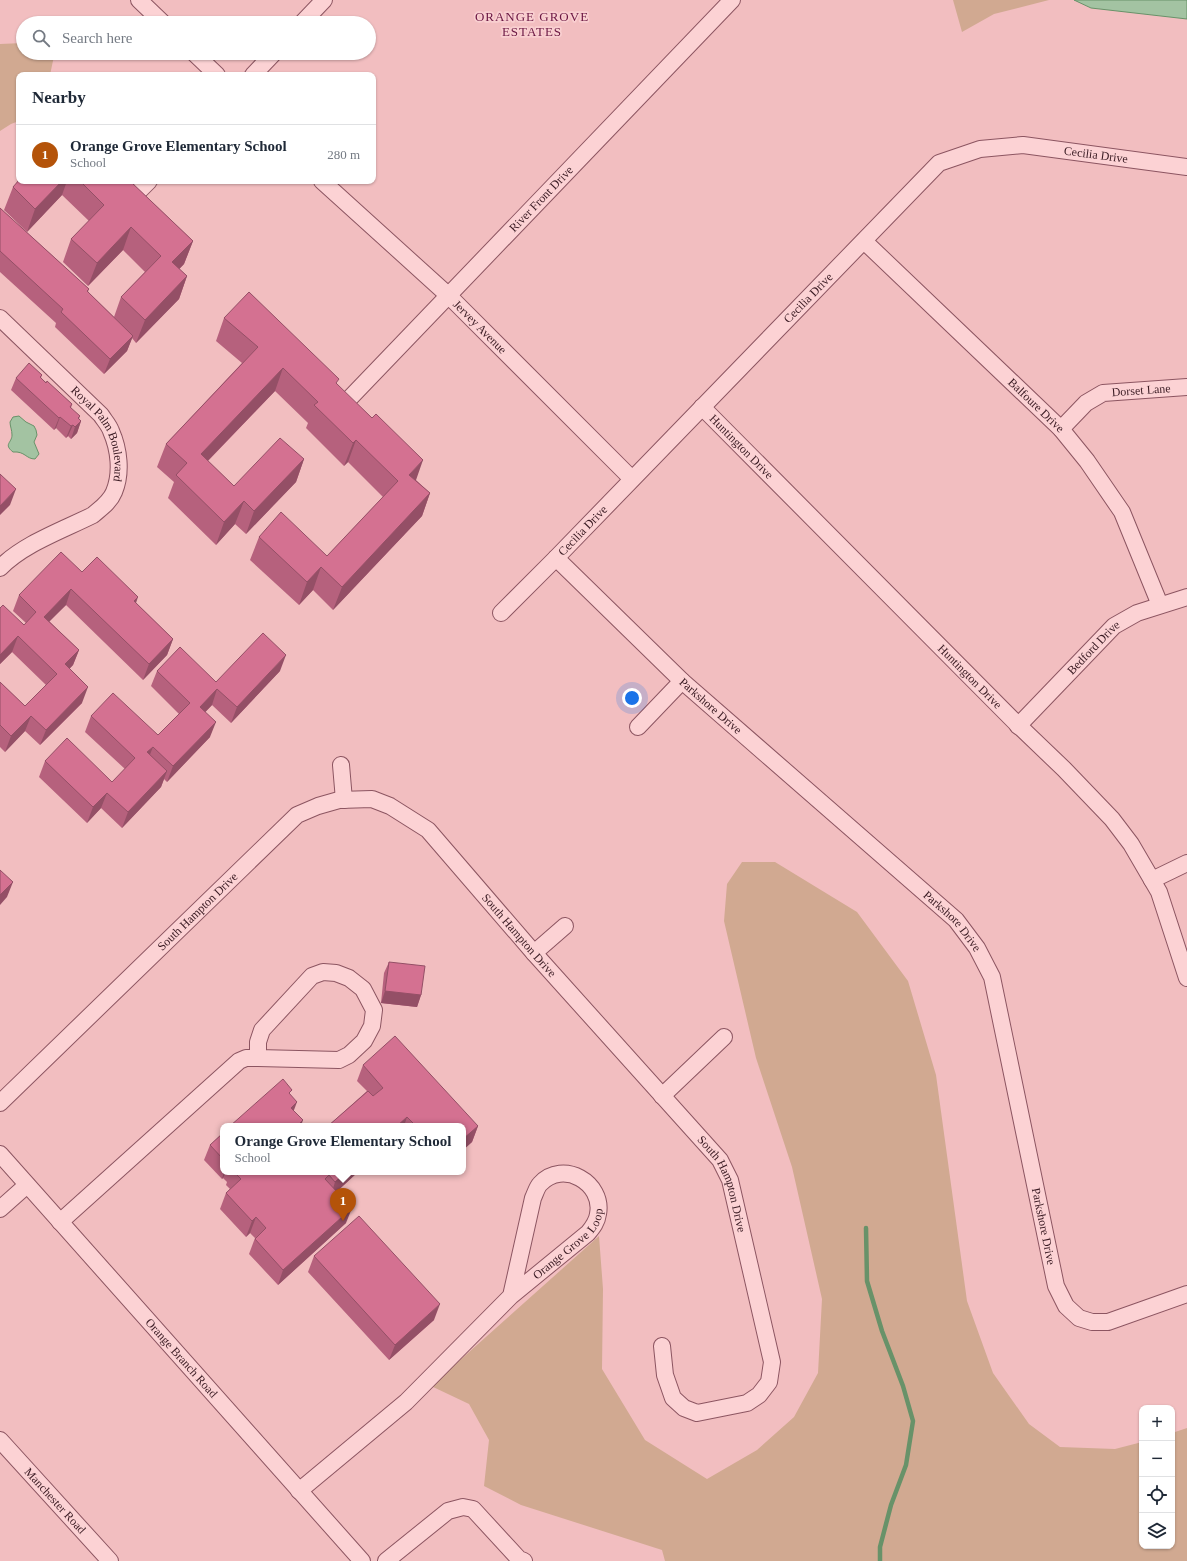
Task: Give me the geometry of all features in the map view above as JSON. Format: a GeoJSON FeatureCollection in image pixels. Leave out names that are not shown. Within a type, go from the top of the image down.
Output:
{"type":"FeatureCollection","features":[{"type":"Feature","properties":{"kind":"street"},"geometry":{"type":"LineString","coordinates":[[140,0],[156,16]]}},
{"type":"Feature","properties":{"kind":"street"},"geometry":{"type":"LineString","coordinates":[[309,16],[324,0]]}},
{"type":"Feature","properties":{"kind":"street","name":"River Front Drive"},"geometry":{"type":"LineString","coordinates":[[350,398],[732,0]]}},
{"type":"Feature","properties":{"kind":"street"},"geometry":{"type":"LineString","coordinates":[[201,60],[214,72]]}},
{"type":"Feature","properties":{"kind":"street"},"geometry":{"type":"LineString","coordinates":[[255,72],[267,60]]}},
{"type":"Feature","properties":{"kind":"street","name":"Cecilia Drive"},"geometry":{"type":"LineString","coordinates":[[501,613],[939,163],[980,149],[1023,145],[1187,167]]}},
{"type":"Feature","properties":{"kind":"street","name":"Jervey Avenue"},"geometry":{"type":"LineString","coordinates":[[325,184],[449,296],[632,479]]}},
{"type":"Feature","properties":{"kind":"street","name":"Balfoure Drive"},"geometry":{"type":"LineString","coordinates":[[864,241],[1061,429],[1088,461],[1122,512],[1160,605]]}},
{"type":"Feature","properties":{"kind":"street","name":"Royal Palm Boulevard"},"geometry":{"type":"LineString","coordinates":[[0,318],[101,415],[111,430],[118,450],[118,471],[114,492],[105,505],[93,515],[29,547],[7,560],[0,568]]}},
{"type":"Feature","properties":{"kind":"street","name":"Dorset Lane"},"geometry":{"type":"LineString","coordinates":[[1061,429],[1086,403],[1103,393],[1187,387]]}},
{"type":"Feature","properties":{"kind":"street","name":"Huntington Drive"},"geometry":{"type":"LineString","coordinates":[[702,407],[1018,726],[1064,769],[1112,819],[1131,844],[1159,892],[1187,978]]}},
{"type":"Feature","properties":{"kind":"street","name":"Parkshore Drive"},"geometry":{"type":"LineString","coordinates":[[556,558],[682,681],[956,920],[977,948],[992,977],[1056,1286],[1066,1306],[1080,1318],[1092,1322],[1108,1322],[1187,1294]]}},
{"type":"Feature","properties":{"kind":"street","name":"Bedford Drive"},"geometry":{"type":"LineString","coordinates":[[1018,726],[1114,626],[1137,613],[1187,597]]}},
{"type":"Feature","properties":{"kind":"street"},"geometry":{"type":"LineString","coordinates":[[638,727],[682,681]]}},
{"type":"Feature","properties":{"kind":"street"},"geometry":{"type":"LineString","coordinates":[[341,765],[344,800]]}},
{"type":"Feature","properties":{"kind":"street","name":"South Hampton Drive"},"geometry":{"type":"LineString","coordinates":[[0,1103],[297,815],[318,806],[344,800],[372,799],[390,806],[428,830],[534,953],[720,1160],[730,1180],[772,1362],[769,1382],[759,1395],[747,1403],[697,1413],[684,1408],[673,1398],[665,1375],[662,1346]]}},
{"type":"Feature","properties":{"kind":"street"},"geometry":{"type":"LineString","coordinates":[[1152,880],[1187,863]]}},
{"type":"Feature","properties":{"kind":"street"},"geometry":{"type":"LineString","coordinates":[[534,953],[565,926]]}},
{"type":"Feature","properties":{"kind":"street"},"geometry":{"type":"LineString","coordinates":[[60,1222],[239,1062],[246,1058],[339,1060],[349,1055],[364,1041],[372,1026],[374,1010],[363,989],[348,978],[336,972],[323,972],[312,976],[262,1030],[258,1042],[258,1058]]}},
{"type":"Feature","properties":{"kind":"street"},"geometry":{"type":"LineString","coordinates":[[662,1096],[724,1037]]}},
{"type":"Feature","properties":{"kind":"street","name":"Orange Branch Road"},"geometry":{"type":"LineString","coordinates":[[0,1154],[362,1561]]}},
{"type":"Feature","properties":{"kind":"street","name":"Orange Grove Loop"},"geometry":{"type":"LineString","coordinates":[[299,1491],[406,1402],[511,1296],[588,1233],[596,1222],[598,1201],[593,1190],[583,1179],[574,1174],[562,1173],[551,1176],[540,1184],[533,1198],[511,1296]]}},
{"type":"Feature","properties":{"kind":"street"},"geometry":{"type":"LineString","coordinates":[[0,1209],[27,1185]]}},
{"type":"Feature","properties":{"kind":"street","name":"Manchester Road"},"geometry":{"type":"LineString","coordinates":[[0,1440],[110,1561]]}},
{"type":"Feature","properties":{"kind":"street"},"geometry":{"type":"LineString","coordinates":[[386,1561],[448,1511],[463,1507],[473,1509],[518,1559],[524,1561]]}},
{"type":"Feature","properties":{"kind":"shaded area"},"geometry":{"type":"Polygon","coordinates":[[[953,0],[1049,0],[994,14],[962,32],[953,0]]]}},
{"type":"Feature","properties":{"kind":"shaded area"},"geometry":{"type":"Polygon","coordinates":[[[1074,0],[1187,0],[1187,19],[1091,8],[1074,0]]]}},
{"type":"Feature","properties":{"kind":"shaded area"},"geometry":{"type":"Polygon","coordinates":[[[16,43],[16,60],[53,60],[51,72],[16,72],[16,122],[0,131],[0,44],[16,43]]]}},
{"type":"Feature","properties":{"kind":"shaded area"},"geometry":{"type":"Polygon","coordinates":[[[19,416],[34,426],[36,430],[37,435],[34,442],[39,454],[35,459],[29,458],[17,452],[13,452],[8,445],[12,438],[10,422],[13,417],[19,416]]]}},
{"type":"Feature","properties":{"kind":"shaded area"},"geometry":{"type":"Polygon","coordinates":[[[742,862],[775,862],[857,912],[908,981],[936,1075],[967,1301],[993,1373],[1029,1424],[1060,1447],[1115,1449],[1139,1443],[1139,1549],[1175,1549],[1175,1432],[1187,1428],[1187,1561],[665,1561],[662,1550],[521,1505],[484,1486],[489,1440],[469,1404],[431,1386],[599,1236],[603,1289],[602,1369],[645,1440],[707,1479],[757,1450],[794,1417],[818,1373],[822,1299],[792,1167],[756,1058],[724,921],[727,884],[742,862]]]}},
{"type":"Feature","properties":{"kind":"building"},"geometry":{"type":"Polygon","coordinates":[[[16,184],[59,184],[35,209],[13,187],[16,184]]]}},
{"type":"Feature","properties":{"kind":"building"},"geometry":{"type":"Polygon","coordinates":[[[83,184],[133,184],[193,241],[172,262],[187,276],[145,320],[121,297],[161,256],[131,227],[97,263],[71,239],[104,205],[83,184]]]}},
{"type":"Feature","properties":{"kind":"building"},"geometry":{"type":"Polygon","coordinates":[[[0,208],[89,289],[87,291],[133,336],[110,359],[61,312],[63,309],[0,251],[0,208]]]}},
{"type":"Feature","properties":{"kind":"building"},"geometry":{"type":"Polygon","coordinates":[[[249,292],[339,379],[336,383],[372,418],[376,414],[423,460],[409,475],[430,493],[342,587],[321,567],[307,582],[259,537],[281,512],[327,556],[398,481],[356,440],[353,443],[314,405],[318,402],[283,368],[201,454],[234,486],[280,438],[304,459],[254,511],[244,501],[224,522],[176,475],[187,463],[166,444],[258,347],[224,318],[249,292]]]}},
{"type":"Feature","properties":{"kind":"building"},"geometry":{"type":"Polygon","coordinates":[[[29,363],[42,375],[40,377],[46,383],[47,381],[72,404],[70,407],[80,416],[78,418],[81,421],[75,427],[73,425],[71,426],[60,417],[59,418],[16,378],[29,363]]]}},
{"type":"Feature","properties":{"kind":"building"},"geometry":{"type":"Polygon","coordinates":[[[0,474],[16,489],[0,506],[0,474]]]}},
{"type":"Feature","properties":{"kind":"building"},"geometry":{"type":"Polygon","coordinates":[[[61,552],[82,572],[97,557],[138,597],[134,601],[173,639],[149,664],[71,589],[44,617],[79,650],[65,664],[88,687],[46,730],[31,716],[11,736],[0,725],[0,682],[25,706],[57,674],[18,636],[0,655],[0,608],[3,605],[24,625],[36,612],[19,595],[61,552]]]}},
{"type":"Feature","properties":{"kind":"building"},"geometry":{"type":"Polygon","coordinates":[[[263,633],[286,655],[237,707],[217,689],[200,707],[216,722],[173,766],[153,747],[147,752],[167,771],[128,812],[107,793],[93,807],[45,761],[67,738],[112,782],[135,758],[91,716],[113,693],[158,735],[190,703],[157,671],[180,647],[216,682],[263,633]]]}},
{"type":"Feature","properties":{"kind":"building"},"geometry":{"type":"Polygon","coordinates":[[[0,870],[13,882],[0,895],[0,870]]]}},
{"type":"Feature","properties":{"kind":"building"},"geometry":{"type":"Polygon","coordinates":[[[389,962],[425,966],[421,995],[385,991],[389,962]]]}},
{"type":"Feature","properties":{"kind":"building"},"geometry":{"type":"Polygon","coordinates":[[[395,1036],[478,1126],[466,1136],[466,1123],[413,1123],[407,1117],[400,1123],[331,1123],[368,1091],[373,1096],[383,1088],[363,1065],[395,1036]]]}},
{"type":"Feature","properties":{"kind":"building"},"geometry":{"type":"Polygon","coordinates":[[[283,1079],[292,1090],[289,1093],[297,1102],[291,1108],[303,1120],[300,1123],[233,1123],[283,1079]]]}},
{"type":"Feature","properties":{"kind":"building"},"geometry":{"type":"Polygon","coordinates":[[[220,1136],[220,1156],[210,1145],[220,1136]]]}},
{"type":"Feature","properties":{"kind":"building"},"geometry":{"type":"Polygon","coordinates":[[[237,1175],[329,1175],[325,1179],[352,1208],[283,1270],[255,1239],[266,1228],[256,1217],[252,1221],[226,1193],[241,1179],[237,1175]]]}},
{"type":"Feature","properties":{"kind":"building"},"geometry":{"type":"Polygon","coordinates":[[[329,1175],[343,1175],[335,1182],[329,1175]]]}},
{"type":"Feature","properties":{"kind":"building"},"geometry":{"type":"Polygon","coordinates":[[[359,1216],[440,1304],[395,1345],[314,1256],[359,1216]]]}},
{"type":"Feature","properties":{"kind":"waterway"},"geometry":{"type":"LineString","coordinates":[[866,1228],[867,1281],[882,1331],[903,1386],[913,1421],[906,1465],[891,1505],[880,1547],[880,1561]]}},
{"type":"Feature","properties":{"kind":"place","name":"Orange Grove Elementary School"},"geometry":{"type":"Point","coordinates":[343,1221]}},
{"type":"Feature","properties":{"kind":"district","name":"ORANGE GROVE ESTATES"},"geometry":{"type":"Point","coordinates":[532,24]}}]}
